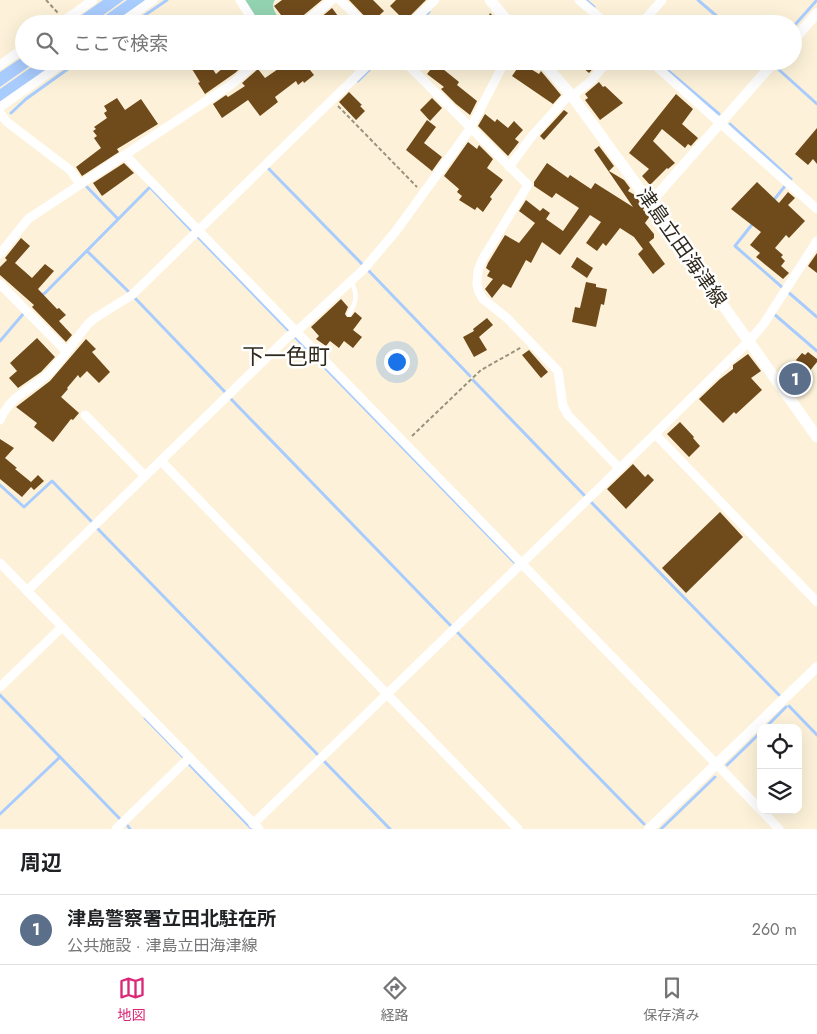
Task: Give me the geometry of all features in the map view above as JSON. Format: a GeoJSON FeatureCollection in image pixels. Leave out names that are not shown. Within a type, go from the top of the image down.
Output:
{"type":"FeatureCollection","features":[{"type":"Feature","properties":{"kind":"main road"},"geometry":{"type":"LineString","coordinates":[[490,0],[502,15]]}},
{"type":"Feature","properties":{"kind":"main road","name":"津島立田海津線"},"geometry":{"type":"LineString","coordinates":[[550,70],[571,95],[650,203],[817,437]]}},
{"type":"Feature","properties":{"kind":"street"},"geometry":{"type":"LineString","coordinates":[[72,15],[93,0]]}},
{"type":"Feature","properties":{"kind":"street"},"geometry":{"type":"LineString","coordinates":[[132,15],[153,0]]}},
{"type":"Feature","properties":{"kind":"street"},"geometry":{"type":"LineString","coordinates":[[240,0],[249,15]]}},
{"type":"Feature","properties":{"kind":"street"},"geometry":{"type":"LineString","coordinates":[[314,15],[332,0]]}},
{"type":"Feature","properties":{"kind":"street"},"geometry":{"type":"LineString","coordinates":[[340,0],[356,15]]}},
{"type":"Feature","properties":{"kind":"street"},"geometry":{"type":"LineString","coordinates":[[419,15],[435,0]]}},
{"type":"Feature","properties":{"kind":"street"},"geometry":{"type":"LineString","coordinates":[[580,0],[597,15]]}},
{"type":"Feature","properties":{"kind":"street"},"geometry":{"type":"LineString","coordinates":[[649,15],[662,0]]}},
{"type":"Feature","properties":{"kind":"street"},"geometry":{"type":"LineString","coordinates":[[802,30],[817,13]]}},
{"type":"Feature","properties":{"kind":"street"},"geometry":{"type":"LineString","coordinates":[[0,65],[15,54]]}},
{"type":"Feature","properties":{"kind":"street"},"geometry":{"type":"LineString","coordinates":[[53,70],[0,107],[7,122],[70,170],[80,184]]}},
{"type":"Feature","properties":{"kind":"street"},"geometry":{"type":"LineString","coordinates":[[0,254],[28,219],[232,84],[248,70]]}},
{"type":"Feature","properties":{"kind":"street"},"geometry":{"type":"LineString","coordinates":[[0,420],[6,409],[18,395],[52,370],[95,318],[132,295],[363,70]]}},
{"type":"Feature","properties":{"kind":"street"},"geometry":{"type":"LineString","coordinates":[[413,70],[528,185],[482,260],[478,271],[477,284],[479,292],[483,299],[507,318],[558,371],[563,406],[568,415],[619,468]]}},
{"type":"Feature","properties":{"kind":"street"},"geometry":{"type":"LineString","coordinates":[[27,591],[290,335],[296,332],[364,269],[391,237],[470,129],[500,70]]}},
{"type":"Feature","properties":{"kind":"street"},"geometry":{"type":"LineString","coordinates":[[509,167],[532,136],[571,95],[591,81],[600,70]]}},
{"type":"Feature","properties":{"kind":"street"},"geometry":{"type":"LineString","coordinates":[[660,70],[817,209]]}},
{"type":"Feature","properties":{"kind":"street"},"geometry":{"type":"LineString","coordinates":[[650,203],[767,70]]}},
{"type":"Feature","properties":{"kind":"street"},"geometry":{"type":"LineString","coordinates":[[125,155],[757,806]]}},
{"type":"Feature","properties":{"kind":"street"},"geometry":{"type":"LineString","coordinates":[[0,563],[256,826],[387,694],[749,341],[763,325],[817,241]]}},
{"type":"Feature","properties":{"kind":"street"},"geometry":{"type":"LineString","coordinates":[[0,284],[66,351]]}},
{"type":"Feature","properties":{"kind":"street"},"geometry":{"type":"LineString","coordinates":[[85,415],[145,476]]}},
{"type":"Feature","properties":{"kind":"street"},"geometry":{"type":"LineString","coordinates":[[655,434],[817,602]]}},
{"type":"Feature","properties":{"kind":"street"},"geometry":{"type":"LineString","coordinates":[[161,461],[518,829]]}},
{"type":"Feature","properties":{"kind":"street"},"geometry":{"type":"LineString","coordinates":[[0,687],[62,627]]}},
{"type":"Feature","properties":{"kind":"street"},"geometry":{"type":"LineString","coordinates":[[649,829],[817,666]]}},
{"type":"Feature","properties":{"kind":"street"},"geometry":{"type":"LineString","coordinates":[[116,829],[189,758]]}},
{"type":"Feature","properties":{"kind":"street"},"geometry":{"type":"LineString","coordinates":[[765,814],[779,829]]}},
{"type":"Feature","properties":{"kind":"lane"},"geometry":{"type":"LineString","coordinates":[[349,314],[357,299],[356,290],[351,281]]}},
{"type":"Feature","properties":{"kind":"path"},"geometry":{"type":"LineString","coordinates":[[46,0],[57,15]]}},
{"type":"Feature","properties":{"kind":"path"},"geometry":{"type":"LineString","coordinates":[[333,101],[423,194]]}},
{"type":"Feature","properties":{"kind":"path"},"geometry":{"type":"LineString","coordinates":[[405,444],[481,370],[531,342]]}},
{"type":"Feature","properties":{"kind":"green space"},"geometry":{"type":"Polygon","coordinates":[[[243,0],[275,0],[273,6],[277,15],[252,15],[243,0]]]}},
{"type":"Feature","properties":{"kind":"water"},"geometry":{"type":"Polygon","coordinates":[[[103,0],[124,0],[103,15],[82,15],[103,0]]]}},
{"type":"Feature","properties":{"kind":"water"},"geometry":{"type":"Polygon","coordinates":[[[127,0],[146,0],[125,15],[106,15],[127,0]]]}},
{"type":"Feature","properties":{"kind":"water"},"geometry":{"type":"Polygon","coordinates":[[[15,62],[15,70],[24,70],[0,87],[0,72],[15,62]]]}},
{"type":"Feature","properties":{"kind":"water"},"geometry":{"type":"Polygon","coordinates":[[[27,70],[46,70],[0,102],[0,89],[27,70]]]}},
{"type":"Feature","properties":{"kind":"building"},"geometry":{"type":"Polygon","coordinates":[[[282,0],[322,0],[304,15],[281,15],[274,6],[282,0]]]}},
{"type":"Feature","properties":{"kind":"building"},"geometry":{"type":"Polygon","coordinates":[[[349,0],[373,0],[384,11],[380,15],[363,15],[349,0]]]}},
{"type":"Feature","properties":{"kind":"building"},"geometry":{"type":"Polygon","coordinates":[[[396,0],[426,0],[411,15],[399,15],[390,6],[396,0]]]}},
{"type":"Feature","properties":{"kind":"building"},"geometry":{"type":"Polygon","coordinates":[[[332,8],[337,15],[324,15],[332,8]]]}},
{"type":"Feature","properties":{"kind":"building"},"geometry":{"type":"Polygon","coordinates":[[[193,70],[213,70],[216,74],[221,70],[238,70],[205,94],[193,70]]]}},
{"type":"Feature","properties":{"kind":"building"},"geometry":{"type":"Polygon","coordinates":[[[257,70],[265,78],[277,70],[310,70],[314,75],[298,85],[296,81],[275,97],[278,102],[260,116],[248,100],[222,118],[213,104],[245,86],[242,83],[257,70]]]}},
{"type":"Feature","properties":{"kind":"building"},"geometry":{"type":"Polygon","coordinates":[[[430,70],[444,70],[459,82],[457,85],[477,101],[470,115],[441,89],[444,87],[427,74],[430,70]]]}},
{"type":"Feature","properties":{"kind":"building"},"geometry":{"type":"Polygon","coordinates":[[[516,70],[532,70],[539,74],[541,71],[561,95],[553,104],[512,76],[516,70]]]}},
{"type":"Feature","properties":{"kind":"building"},"geometry":{"type":"Polygon","coordinates":[[[599,82],[623,103],[600,120],[585,100],[588,98],[585,94],[599,82]]]}},
{"type":"Feature","properties":{"kind":"building"},"geometry":{"type":"Polygon","coordinates":[[[349,92],[362,105],[360,106],[365,111],[356,120],[339,102],[349,92]]]}},
{"type":"Feature","properties":{"kind":"building"},"geometry":{"type":"Polygon","coordinates":[[[676,94],[693,109],[682,124],[698,138],[691,146],[688,144],[685,148],[662,129],[653,141],[675,163],[667,168],[650,185],[642,176],[649,169],[629,153],[676,94]]]}},
{"type":"Feature","properties":{"kind":"building"},"geometry":{"type":"Polygon","coordinates":[[[117,98],[125,110],[141,99],[158,124],[117,149],[119,152],[82,176],[76,167],[101,148],[94,138],[97,136],[93,131],[96,129],[94,127],[107,118],[104,113],[107,111],[104,106],[117,98]]]}},
{"type":"Feature","properties":{"kind":"building"},"geometry":{"type":"Polygon","coordinates":[[[432,98],[442,108],[430,121],[420,110],[432,98]]]}},
{"type":"Feature","properties":{"kind":"building"},"geometry":{"type":"Polygon","coordinates":[[[564,110],[568,113],[544,140],[540,136],[564,110]]]}},
{"type":"Feature","properties":{"kind":"building"},"geometry":{"type":"Polygon","coordinates":[[[485,114],[495,122],[497,119],[508,128],[514,121],[523,130],[515,139],[519,142],[508,156],[478,126],[485,114]]]}},
{"type":"Feature","properties":{"kind":"building"},"geometry":{"type":"Polygon","coordinates":[[[427,120],[436,127],[424,143],[442,157],[432,171],[406,150],[427,120]]]}},
{"type":"Feature","properties":{"kind":"building"},"geometry":{"type":"Polygon","coordinates":[[[817,128],[817,164],[813,159],[808,165],[795,154],[817,128]]]}},
{"type":"Feature","properties":{"kind":"building"},"geometry":{"type":"Polygon","coordinates":[[[468,142],[477,149],[479,145],[493,159],[487,168],[503,180],[490,197],[492,199],[483,212],[477,207],[475,210],[459,200],[462,196],[457,192],[459,189],[444,176],[468,142]]]}},
{"type":"Feature","properties":{"kind":"building"},"geometry":{"type":"Polygon","coordinates":[[[599,146],[614,166],[609,171],[624,180],[630,188],[628,191],[635,195],[644,208],[643,210],[650,216],[645,223],[654,234],[654,238],[649,242],[665,264],[653,274],[638,254],[643,249],[634,237],[620,228],[606,246],[603,243],[597,251],[586,243],[601,222],[590,215],[560,255],[542,242],[531,263],[526,260],[511,288],[503,284],[492,298],[485,289],[493,279],[487,276],[490,271],[486,268],[488,263],[505,235],[519,243],[535,223],[519,211],[526,200],[540,211],[543,208],[550,213],[546,219],[563,231],[579,208],[556,193],[552,198],[534,186],[534,182],[547,163],[568,178],[570,175],[591,189],[595,183],[633,207],[594,150],[599,146]]]}},
{"type":"Feature","properties":{"kind":"building"},"geometry":{"type":"Polygon","coordinates":[[[124,163],[134,173],[102,196],[93,183],[124,163]]]}},
{"type":"Feature","properties":{"kind":"building"},"geometry":{"type":"Polygon","coordinates":[[[757,182],[779,203],[788,192],[795,198],[788,205],[805,221],[789,238],[786,235],[775,248],[783,255],[781,257],[785,261],[781,266],[789,273],[783,279],[756,257],[760,253],[750,245],[761,232],[731,209],[757,182]]]}},
{"type":"Feature","properties":{"kind":"building"},"geometry":{"type":"Polygon","coordinates":[[[21,238],[30,246],[15,263],[32,278],[45,264],[54,271],[38,289],[57,309],[59,308],[66,315],[59,321],[72,335],[66,342],[32,307],[34,305],[0,275],[0,267],[7,260],[5,258],[21,238]]]}},
{"type":"Feature","properties":{"kind":"building"},"geometry":{"type":"Polygon","coordinates":[[[817,253],[817,273],[808,266],[817,253]]]}},
{"type":"Feature","properties":{"kind":"building"},"geometry":{"type":"Polygon","coordinates":[[[577,257],[593,268],[587,278],[571,267],[577,257]]]}},
{"type":"Feature","properties":{"kind":"building"},"geometry":{"type":"Polygon","coordinates":[[[586,282],[596,284],[596,287],[607,289],[604,305],[601,304],[596,327],[572,322],[575,307],[580,308],[586,282]]]}},
{"type":"Feature","properties":{"kind":"building"},"geometry":{"type":"Polygon","coordinates":[[[341,299],[348,307],[345,314],[347,317],[351,317],[355,312],[362,318],[353,330],[362,337],[353,348],[344,341],[339,348],[330,341],[326,346],[316,339],[319,336],[311,327],[341,299]]]}},
{"type":"Feature","properties":{"kind":"building"},"geometry":{"type":"Polygon","coordinates":[[[487,318],[493,325],[479,337],[487,350],[474,357],[463,337],[474,331],[473,329],[487,318]]]}},
{"type":"Feature","properties":{"kind":"building"},"geometry":{"type":"Polygon","coordinates":[[[37,338],[55,357],[41,372],[18,388],[9,378],[17,371],[10,363],[37,338]]]}},
{"type":"Feature","properties":{"kind":"building"},"geometry":{"type":"Polygon","coordinates":[[[86,339],[96,349],[92,352],[110,372],[99,383],[87,371],[80,378],[78,375],[67,388],[61,397],[79,413],[73,420],[71,419],[53,442],[34,427],[37,423],[16,407],[50,381],[86,339]]]}},
{"type":"Feature","properties":{"kind":"building"},"geometry":{"type":"Polygon","coordinates":[[[529,350],[548,372],[541,378],[522,355],[529,350]]]}},
{"type":"Feature","properties":{"kind":"building"},"geometry":{"type":"Polygon","coordinates":[[[808,352],[817,359],[817,362],[798,389],[786,379],[799,363],[796,360],[802,353],[805,355],[808,352]]]}},
{"type":"Feature","properties":{"kind":"building"},"geometry":{"type":"Polygon","coordinates":[[[748,354],[761,371],[751,378],[762,390],[736,414],[734,412],[723,423],[699,399],[733,369],[733,365],[748,354]]]}},
{"type":"Feature","properties":{"kind":"building"},"geometry":{"type":"Polygon","coordinates":[[[680,422],[700,446],[689,457],[667,434],[680,422]]]}},
{"type":"Feature","properties":{"kind":"building"},"geometry":{"type":"Polygon","coordinates":[[[0,439],[14,448],[5,458],[17,468],[15,469],[31,482],[38,475],[44,481],[34,490],[31,487],[22,497],[0,479],[0,439]]]}},
{"type":"Feature","properties":{"kind":"building"},"geometry":{"type":"Polygon","coordinates":[[[633,464],[645,477],[648,474],[654,480],[626,509],[607,489],[633,464]]]}},
{"type":"Feature","properties":{"kind":"building"},"geometry":{"type":"Polygon","coordinates":[[[720,512],[743,537],[686,593],[662,568],[720,512]]]}},
{"type":"Feature","properties":{"kind":"waterway"},"geometry":{"type":"LineString","coordinates":[[145,15],[167,0]]}},
{"type":"Feature","properties":{"kind":"waterway"},"geometry":{"type":"LineString","coordinates":[[586,0],[594,7]]}},
{"type":"Feature","properties":{"kind":"waterway"},"geometry":{"type":"LineString","coordinates":[[698,0],[716,15]]}},
{"type":"Feature","properties":{"kind":"waterway"},"geometry":{"type":"LineString","coordinates":[[802,17],[817,0]]}},
{"type":"Feature","properties":{"kind":"waterway"},"geometry":{"type":"LineString","coordinates":[[426,15],[429,12]]}},
{"type":"Feature","properties":{"kind":"waterway"},"geometry":{"type":"LineString","coordinates":[[11,113],[26,99],[66,70]]}},
{"type":"Feature","properties":{"kind":"waterway"},"geometry":{"type":"LineString","coordinates":[[358,81],[369,70]]}},
{"type":"Feature","properties":{"kind":"waterway"},"geometry":{"type":"LineString","coordinates":[[667,70],[719,114]]}},
{"type":"Feature","properties":{"kind":"waterway"},"geometry":{"type":"LineString","coordinates":[[779,70],[817,104]]}},
{"type":"Feature","properties":{"kind":"waterway"},"geometry":{"type":"LineString","coordinates":[[730,124],[791,179]]}},
{"type":"Feature","properties":{"kind":"waterway"},"geometry":{"type":"LineString","coordinates":[[268,168],[363,265]]}},
{"type":"Feature","properties":{"kind":"waterway"},"geometry":{"type":"LineString","coordinates":[[773,201],[785,186]]}},
{"type":"Feature","properties":{"kind":"waterway"},"geometry":{"type":"LineString","coordinates":[[87,187],[118,219]]}},
{"type":"Feature","properties":{"kind":"waterway"},"geometry":{"type":"LineString","coordinates":[[40,296],[150,187],[191,230]]}},
{"type":"Feature","properties":{"kind":"waterway"},"geometry":{"type":"LineString","coordinates":[[754,222],[735,246],[783,288]]}},
{"type":"Feature","properties":{"kind":"waterway"},"geometry":{"type":"LineString","coordinates":[[198,237],[290,332]]}},
{"type":"Feature","properties":{"kind":"waterway"},"geometry":{"type":"LineString","coordinates":[[87,251],[130,293]]}},
{"type":"Feature","properties":{"kind":"waterway"},"geometry":{"type":"LineString","coordinates":[[368,270],[470,376]]}},
{"type":"Feature","properties":{"kind":"waterway"},"geometry":{"type":"LineString","coordinates":[[788,292],[817,317]]}},
{"type":"Feature","properties":{"kind":"waterway"},"geometry":{"type":"LineString","coordinates":[[134,297],[225,392]]}},
{"type":"Feature","properties":{"kind":"waterway"},"geometry":{"type":"LineString","coordinates":[[0,341],[24,313]]}},
{"type":"Feature","properties":{"kind":"waterway"},"geometry":{"type":"LineString","coordinates":[[774,314],[817,351]]}},
{"type":"Feature","properties":{"kind":"waterway"},"geometry":{"type":"LineString","coordinates":[[296,338],[514,562]]}},
{"type":"Feature","properties":{"kind":"waterway"},"geometry":{"type":"LineString","coordinates":[[473,380],[584,495]]}},
{"type":"Feature","properties":{"kind":"waterway"},"geometry":{"type":"LineString","coordinates":[[231,399],[451,626]]}},
{"type":"Feature","properties":{"kind":"waterway"},"geometry":{"type":"LineString","coordinates":[[0,485],[24,507],[52,481],[93,523]]}},
{"type":"Feature","properties":{"kind":"waterway"},"geometry":{"type":"LineString","coordinates":[[590,501],[779,695]]}},
{"type":"Feature","properties":{"kind":"waterway"},"geometry":{"type":"LineString","coordinates":[[97,528],[318,755]]}},
{"type":"Feature","properties":{"kind":"waterway"},"geometry":{"type":"LineString","coordinates":[[456,631],[644,824]]}},
{"type":"Feature","properties":{"kind":"waterway"},"geometry":{"type":"LineString","coordinates":[[0,695],[120,819]]}},
{"type":"Feature","properties":{"kind":"waterway"},"geometry":{"type":"LineString","coordinates":[[789,706],[817,735]]}},
{"type":"Feature","properties":{"kind":"waterway"},"geometry":{"type":"LineString","coordinates":[[769,724],[786,707]]}},
{"type":"Feature","properties":{"kind":"waterway"},"geometry":{"type":"LineString","coordinates":[[145,718],[183,757]]}},
{"type":"Feature","properties":{"kind":"waterway"},"geometry":{"type":"LineString","coordinates":[[727,765],[757,736]]}},
{"type":"Feature","properties":{"kind":"waterway"},"geometry":{"type":"LineString","coordinates":[[0,814],[60,757]]}},
{"type":"Feature","properties":{"kind":"waterway"},"geometry":{"type":"LineString","coordinates":[[323,760],[390,829]]}},
{"type":"Feature","properties":{"kind":"waterway"},"geometry":{"type":"LineString","coordinates":[[189,764],[252,829]]}},
{"type":"Feature","properties":{"kind":"waterway"},"geometry":{"type":"LineString","coordinates":[[661,829],[715,777]]}},
{"type":"Feature","properties":{"kind":"place","name":"津島警察署立田北駐在所"},"geometry":{"type":"Point","coordinates":[795,379]}},
{"type":"Feature","properties":{"kind":"district","name":"下一色町"},"geometry":{"type":"Point","coordinates":[286,356]}}]}
